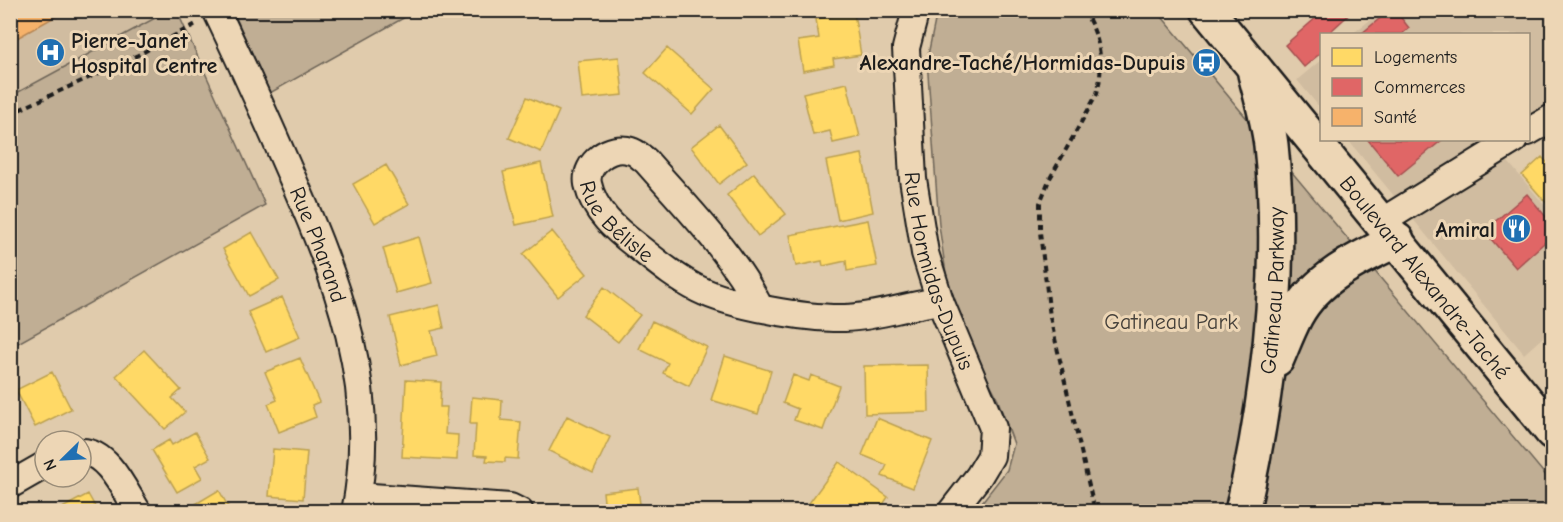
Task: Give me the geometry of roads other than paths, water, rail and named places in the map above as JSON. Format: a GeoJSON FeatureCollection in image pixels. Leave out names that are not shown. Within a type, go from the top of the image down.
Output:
{"type":"FeatureCollection","features":[{"type":"Feature","properties":{"kind":"street","name":"Rue Hormidas-Dupuis"},"geometry":{"type":"LineString","coordinates":[[916,10],[906,48],[913,179],[925,253],[940,301],[993,428],[991,456],[951,512]]}},
{"type":"Feature","properties":{"kind":"street","name":"Boulevard Alexandre-Taché"},"geometry":{"type":"LineString","coordinates":[[1207,10],[1552,432]]}},
{"type":"Feature","properties":{"kind":"street","name":"Rue Pharand"},"geometry":{"type":"LineString","coordinates":[[216,11],[322,247],[340,298],[358,371],[361,420],[357,503],[510,507],[520,512]]}},
{"type":"Feature","properties":{"kind":"street","name":"Gatineau Parkway"},"geometry":{"type":"LineString","coordinates":[[1242,512],[1254,460],[1274,285],[1271,144],[1254,69]]}},
{"type":"Feature","properties":{"kind":"street"},"geometry":{"type":"LineString","coordinates":[[1530,131],[1552,118]]}},
{"type":"Feature","properties":{"kind":"street"},"geometry":{"type":"LineString","coordinates":[[1263,393],[1297,314],[1329,278],[1389,231],[1402,211],[1512,141]]}},
{"type":"Feature","properties":{"kind":"street","name":"Rue Bélisle"},"geometry":{"type":"LineString","coordinates":[[759,306],[744,277],[726,253],[646,161],[631,150],[616,149],[602,155],[592,166],[587,180],[591,197],[603,216],[625,238],[672,274],[722,299],[787,312],[846,318],[940,301]]}},
{"type":"Feature","properties":{"kind":"street"},"geometry":{"type":"LineString","coordinates":[[93,454],[106,465],[138,512]]}},
{"type":"Feature","properties":{"kind":"street"},"geometry":{"type":"LineString","coordinates":[[10,485],[33,472]]}},
{"type":"Feature","properties":{"kind":"place","name":"Pierre-Janet Hospital Centre"},"geometry":{"type":"Point","coordinates":[50,53]}},
{"type":"Feature","properties":{"kind":"place","name":"Alexandre-Taché/Hormidas-Dupuis"},"geometry":{"type":"Point","coordinates":[1206,62]}},
{"type":"Feature","properties":{"kind":"place","name":"Amiral"},"geometry":{"type":"Point","coordinates":[1516,229]}},
{"type":"Feature","properties":{"kind":"park label","name":"Gatineau Park"},"geometry":{"type":"Point","coordinates":[1171,321]}}]}
